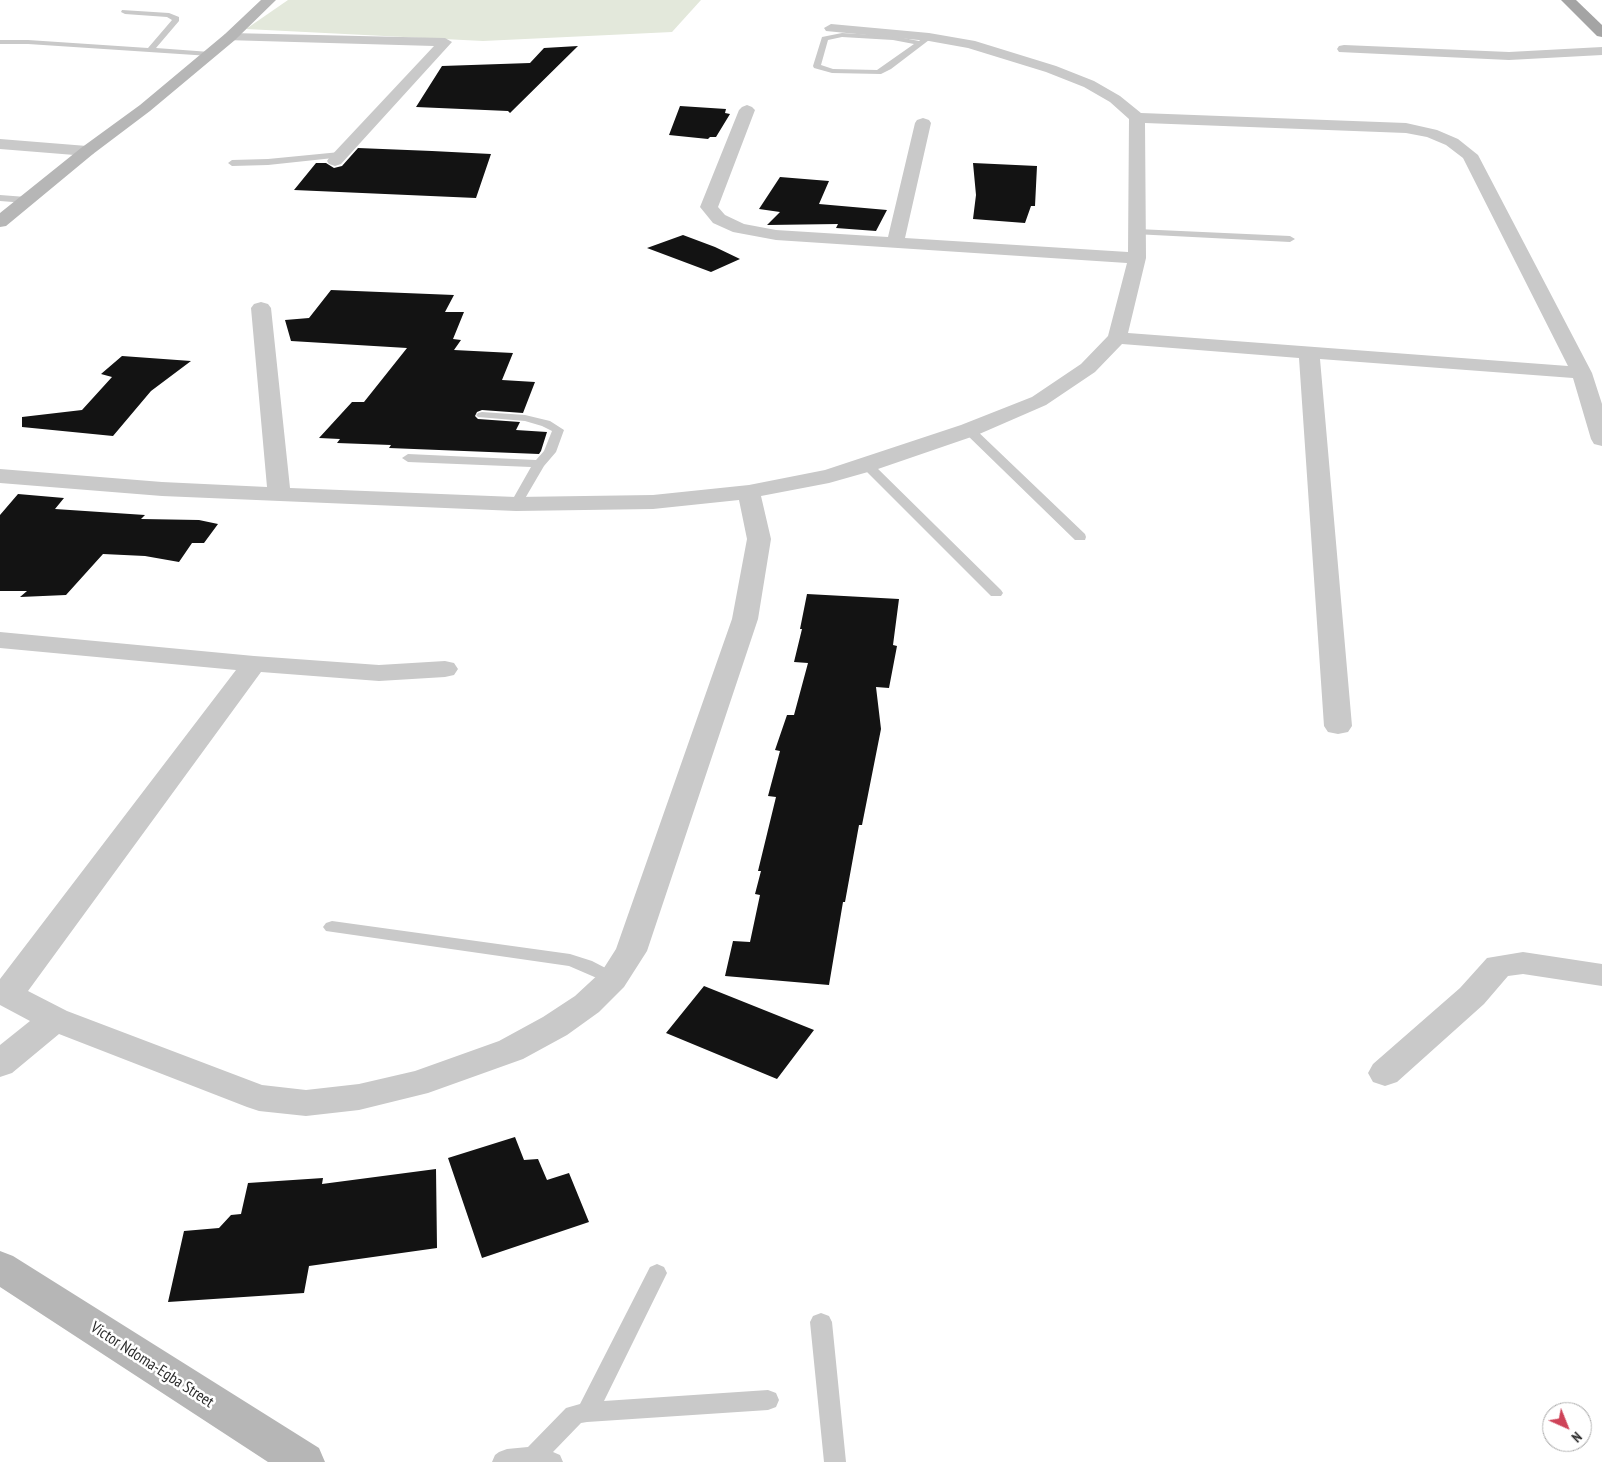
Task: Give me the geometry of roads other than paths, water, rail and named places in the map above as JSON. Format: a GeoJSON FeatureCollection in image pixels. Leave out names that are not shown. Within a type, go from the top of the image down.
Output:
{"type":"FeatureCollection","features":[{"type":"Feature","properties":{"kind":"main road"},"geometry":{"type":"LineString","coordinates":[[1568,0],[1602,33]]}},
{"type":"Feature","properties":{"kind":"street"},"geometry":{"type":"LineString","coordinates":[[0,222],[210,54],[269,0]]}},
{"type":"Feature","properties":{"kind":"street"},"geometry":{"type":"LineString","coordinates":[[831,28],[970,44],[1051,69],[1090,84],[1137,118],[1406,128],[1431,134],[1452,142],[1470,155],[1582,373],[1602,439]]}},
{"type":"Feature","properties":{"kind":"street"},"geometry":{"type":"LineString","coordinates":[[230,37],[446,42],[337,158]]}},
{"type":"Feature","properties":{"kind":"street"},"geometry":{"type":"LineString","coordinates":[[1344,48],[1509,56],[1602,51]]}},
{"type":"Feature","properties":{"kind":"street"},"geometry":{"type":"LineString","coordinates":[[747,110],[709,207],[719,219],[739,228],[776,235],[1137,258]]}},
{"type":"Feature","properties":{"kind":"street"},"geometry":{"type":"LineString","coordinates":[[0,476],[162,489],[516,504],[653,502],[749,492],[829,476],[866,465],[969,430],[1039,401],[1088,368],[1117,338],[1137,258],[1137,118]]}},
{"type":"Feature","properties":{"kind":"street"},"geometry":{"type":"LineString","coordinates":[[896,243],[923,123]]}},
{"type":"Feature","properties":{"kind":"street"},"geometry":{"type":"LineString","coordinates":[[0,144],[87,151]]}},
{"type":"Feature","properties":{"kind":"street"},"geometry":{"type":"LineString","coordinates":[[261,308],[279,494]]}},
{"type":"Feature","properties":{"kind":"street"},"geometry":{"type":"LineString","coordinates":[[1117,338],[1582,373]]}},
{"type":"Feature","properties":{"kind":"street"},"geometry":{"type":"LineString","coordinates":[[1309,352],[1338,726]]}},
{"type":"Feature","properties":{"kind":"street"},"geometry":{"type":"LineString","coordinates":[[254,664],[4,993],[55,1019],[259,1098],[306,1103],[359,1097],[416,1084],[465,1068],[511,1050],[555,1026],[587,1004],[613,979],[632,951],[745,619],[760,539],[749,492]]}},
{"type":"Feature","properties":{"kind":"street"},"geometry":{"type":"LineString","coordinates":[[0,640],[254,664],[380,673],[445,669]]}},
{"type":"Feature","properties":{"kind":"street"},"geometry":{"type":"LineString","coordinates":[[1385,1073],[1472,996],[1498,966],[1523,962],[1602,975]]}},
{"type":"Feature","properties":{"kind":"street"},"geometry":{"type":"LineString","coordinates":[[0,1064],[55,1019]]}},
{"type":"Feature","properties":{"kind":"street","name":"Victor Ndoma-Egba Street"},"geometry":{"type":"LineString","coordinates":[[0,1267],[304,1462]]}},
{"type":"Feature","properties":{"kind":"lane"},"geometry":{"type":"LineString","coordinates":[[125,12],[169,15],[176,19],[151,49]]}},
{"type":"Feature","properties":{"kind":"lane"},"geometry":{"type":"LineString","coordinates":[[832,36],[924,40],[888,67],[878,72],[832,71],[817,66],[825,39],[832,36]]}},
{"type":"Feature","properties":{"kind":"lane"},"geometry":{"type":"LineString","coordinates":[[0,42],[151,49],[210,54]]}},
{"type":"Feature","properties":{"kind":"lane"},"geometry":{"type":"LineString","coordinates":[[232,163],[337,158]]}},
{"type":"Feature","properties":{"kind":"lane"},"geometry":{"type":"LineString","coordinates":[[0,198],[26,200]]}},
{"type":"Feature","properties":{"kind":"lane"},"geometry":{"type":"LineString","coordinates":[[1137,232],[1290,239]]}},
{"type":"Feature","properties":{"kind":"lane"},"geometry":{"type":"LineString","coordinates":[[482,415],[525,418],[546,423],[558,430],[550,452],[538,464],[516,504]]}},
{"type":"Feature","properties":{"kind":"lane"},"geometry":{"type":"LineString","coordinates":[[969,430],[1080,537]]}},
{"type":"Feature","properties":{"kind":"lane"},"geometry":{"type":"LineString","coordinates":[[408,458],[538,464]]}},
{"type":"Feature","properties":{"kind":"lane"},"geometry":{"type":"LineString","coordinates":[[866,465],[996,592]]}},
{"type":"Feature","properties":{"kind":"lane"},"geometry":{"type":"LineString","coordinates":[[332,927],[570,960],[586,965],[613,979]]}},
{"type":"Feature","properties":{"kind":"lane"},"geometry":{"type":"LineString","coordinates":[[587,1412],[657,1273]]}},
{"type":"Feature","properties":{"kind":"lane"},"geometry":{"type":"LineString","coordinates":[[821,1322],[835,1462]]}},
{"type":"Feature","properties":{"kind":"lane"},"geometry":{"type":"LineString","coordinates":[[503,1462],[507,1460],[542,1459],[574,1415],[587,1412],[768,1400]]}}]}
